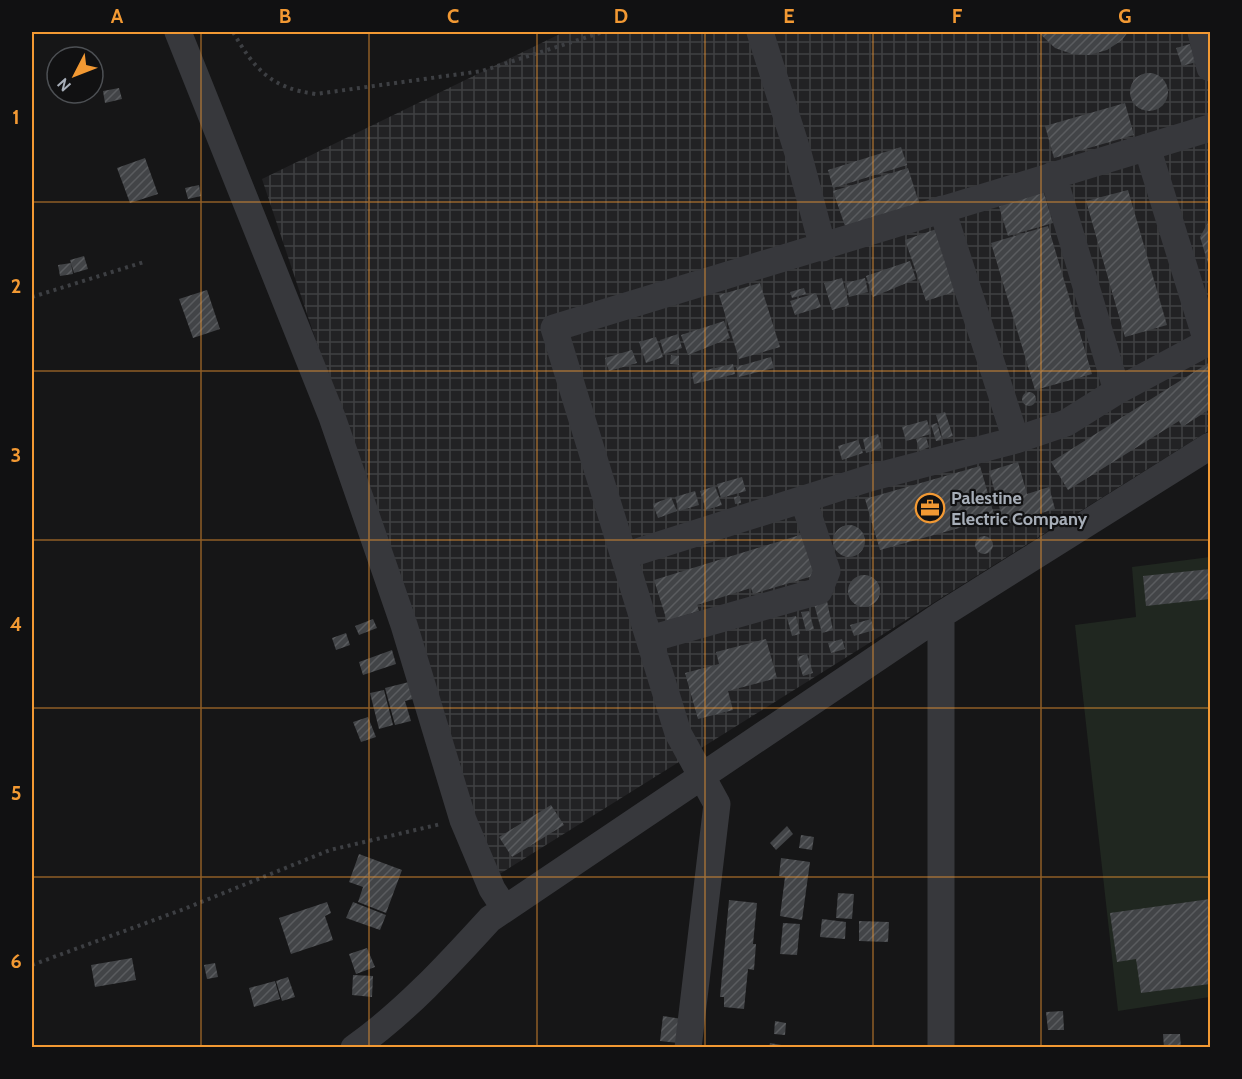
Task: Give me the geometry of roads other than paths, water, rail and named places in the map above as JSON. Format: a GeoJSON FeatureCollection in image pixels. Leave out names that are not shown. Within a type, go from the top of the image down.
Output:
{"type":"FeatureCollection","features":[{"type":"Feature","properties":{"kind":"street"},"geometry":{"type":"LineString","coordinates":[[178,32],[332,417],[415,658],[463,820],[492,890],[505,909]]}},
{"type":"Feature","properties":{"kind":"street"},"geometry":{"type":"LineString","coordinates":[[760,32],[798,153],[823,248]]}},
{"type":"Feature","properties":{"kind":"street"},"geometry":{"type":"LineString","coordinates":[[1201,32],[1210,68]]}},
{"type":"Feature","properties":{"kind":"street"},"geometry":{"type":"LineString","coordinates":[[687,1047],[717,804],[678,733],[554,328],[823,248],[942,209],[1210,128]]}},
{"type":"Feature","properties":{"kind":"street"},"geometry":{"type":"LineString","coordinates":[[624,556],[870,478],[1016,440],[1066,423],[1117,391],[1209,342],[1147,147]]}},
{"type":"Feature","properties":{"kind":"street"},"geometry":{"type":"LineString","coordinates":[[1053,175],[1117,391]]}},
{"type":"Feature","properties":{"kind":"street"},"geometry":{"type":"LineString","coordinates":[[942,209],[1016,440]]}},
{"type":"Feature","properties":{"kind":"street"},"geometry":{"type":"LineString","coordinates":[[368,1043],[439,974],[490,919],[940,615],[1210,446]]}},
{"type":"Feature","properties":{"kind":"street"},"geometry":{"type":"LineString","coordinates":[[650,639],[819,591],[827,571],[803,499]]}},
{"type":"Feature","properties":{"kind":"street"},"geometry":{"type":"LineString","coordinates":[[940,615],[941,1047]]}},
{"type":"Feature","properties":{"kind":"place","name":"Palestine Electric Company"},"geometry":{"type":"Point","coordinates":[930,508]}}]}
